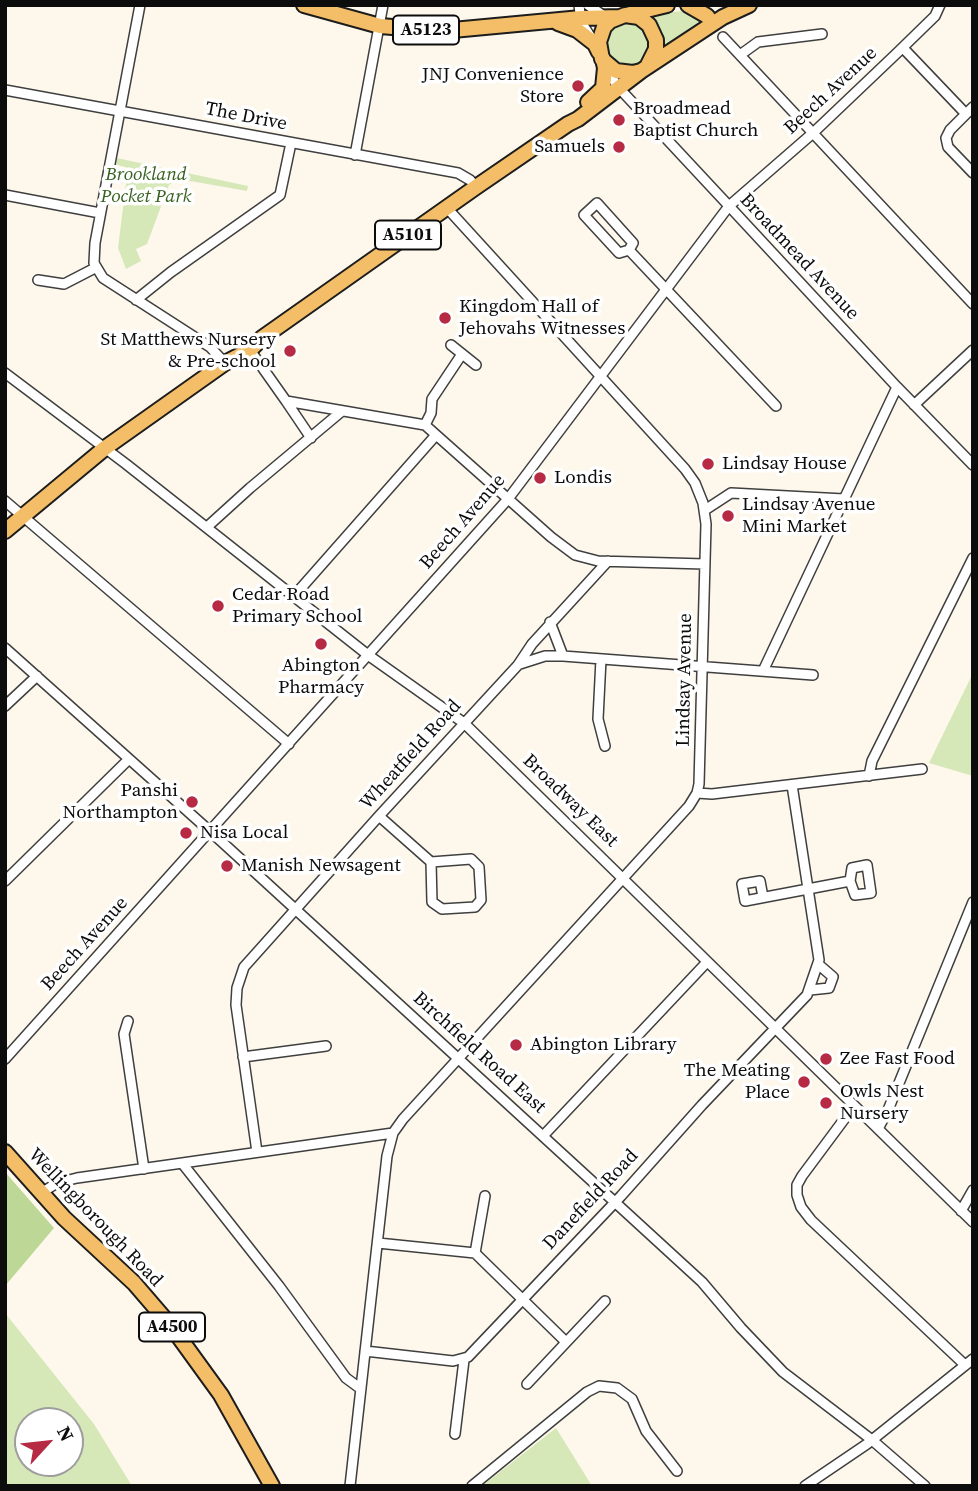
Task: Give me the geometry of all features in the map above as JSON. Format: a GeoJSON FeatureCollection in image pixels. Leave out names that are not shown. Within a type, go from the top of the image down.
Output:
{"type":"FeatureCollection","features":[{"type":"Feature","properties":{"kind":"main road","name":"A5123"},"geometry":{"type":"LineString","coordinates":[[304,5],[380,26],[442,31],[550,21],[582,9],[616,16],[667,5]]}},
{"type":"Feature","properties":{"kind":"main road"},"geometry":{"type":"LineString","coordinates":[[688,5],[707,16],[712,23]]}},
{"type":"Feature","properties":{"kind":"main road"},"geometry":{"type":"LineString","coordinates":[[645,68],[656,49],[654,32],[644,20],[616,16],[604,27],[599,42],[601,56],[616,71],[633,73],[645,68],[712,23],[749,5]]}},
{"type":"Feature","properties":{"kind":"main road","name":"A5123"},"geometry":{"type":"LineString","coordinates":[[550,21],[566,24],[577,30],[601,56]]}},
{"type":"Feature","properties":{"kind":"main road","name":"A5101"},"geometry":{"type":"LineString","coordinates":[[568,124],[603,88],[601,56]]}},
{"type":"Feature","properties":{"kind":"main road","name":"A5101"},"geometry":{"type":"LineString","coordinates":[[5,531],[105,449],[226,363],[250,350],[262,338],[476,187],[578,119],[645,68]]}},
{"type":"Feature","properties":{"kind":"main road","name":"Wellingborough Road"},"geometry":{"type":"LineString","coordinates":[[5,1152],[64,1219],[134,1283],[177,1333],[221,1395],[272,1486]]}},
{"type":"Feature","properties":{"kind":"street"},"geometry":{"type":"LineString","coordinates":[[140,5],[100,213],[94,252],[95,268],[103,278],[214,350],[226,363]]}},
{"type":"Feature","properties":{"kind":"street"},"geometry":{"type":"LineString","coordinates":[[355,155],[383,5]]}},
{"type":"Feature","properties":{"kind":"street","name":"Beech Avenue"},"geometry":{"type":"LineString","coordinates":[[5,1059],[508,499],[729,206],[813,133],[903,48],[935,16],[940,5]]}},
{"type":"Feature","properties":{"kind":"street","name":"Broadmead Avenue"},"geometry":{"type":"LineString","coordinates":[[582,9],[601,56],[619,88],[973,465]]}},
{"type":"Feature","properties":{"kind":"street"},"geometry":{"type":"LineString","coordinates":[[740,55],[758,42],[822,34]]}},
{"type":"Feature","properties":{"kind":"street"},"geometry":{"type":"LineString","coordinates":[[723,37],[973,304]]}},
{"type":"Feature","properties":{"kind":"street"},"geometry":{"type":"LineString","coordinates":[[903,48],[969,111],[950,130],[946,138],[948,146],[973,173]]}},
{"type":"Feature","properties":{"kind":"street","name":"The Drive"},"geometry":{"type":"LineString","coordinates":[[5,90],[457,173],[465,176],[476,187]]}},
{"type":"Feature","properties":{"kind":"street"},"geometry":{"type":"LineString","coordinates":[[136,300],[161,278],[280,195],[291,143]]}},
{"type":"Feature","properties":{"kind":"street"},"geometry":{"type":"LineString","coordinates":[[5,195],[100,213]]}},
{"type":"Feature","properties":{"kind":"street"},"geometry":{"type":"LineString","coordinates":[[597,203],[634,243],[629,250],[620,253],[584,215],[597,203]]}},
{"type":"Feature","properties":{"kind":"street","name":"Lindsay Avenue"},"geometry":{"type":"LineString","coordinates":[[447,208],[691,476],[705,510],[700,772],[697,793]]}},
{"type":"Feature","properties":{"kind":"street"},"geometry":{"type":"LineString","coordinates":[[629,250],[776,406]]}},
{"type":"Feature","properties":{"kind":"street"},"geometry":{"type":"LineString","coordinates":[[38,280],[64,285],[95,268]]}},
{"type":"Feature","properties":{"kind":"street"},"geometry":{"type":"LineString","coordinates":[[451,345],[476,365]]}},
{"type":"Feature","properties":{"kind":"street"},"geometry":{"type":"LineString","coordinates":[[250,350],[311,438]]}},
{"type":"Feature","properties":{"kind":"street"},"geometry":{"type":"LineString","coordinates":[[914,405],[973,350]]}},
{"type":"Feature","properties":{"kind":"street"},"geometry":{"type":"LineString","coordinates":[[425,425],[431,413],[432,400],[462,354]]}},
{"type":"Feature","properties":{"kind":"street","name":"Broadway East"},"geometry":{"type":"LineString","coordinates":[[5,373],[368,654],[464,723],[973,1222]]}},
{"type":"Feature","properties":{"kind":"street"},"geometry":{"type":"LineString","coordinates":[[763,671],[897,387]]}},
{"type":"Feature","properties":{"kind":"street"},"geometry":{"type":"LineString","coordinates":[[286,401],[425,425],[569,552],[585,558],[608,561],[705,564]]}},
{"type":"Feature","properties":{"kind":"street"},"geometry":{"type":"LineString","coordinates":[[207,527],[342,411]]}},
{"type":"Feature","properties":{"kind":"street"},"geometry":{"type":"LineString","coordinates":[[294,596],[436,435]]}},
{"type":"Feature","properties":{"kind":"street"},"geometry":{"type":"LineString","coordinates":[[705,510],[731,493],[844,499]]}},
{"type":"Feature","properties":{"kind":"street"},"geometry":{"type":"LineString","coordinates":[[5,501],[289,744]]}},
{"type":"Feature","properties":{"kind":"street"},"geometry":{"type":"LineString","coordinates":[[869,775],[872,761],[973,558]]}},
{"type":"Feature","properties":{"kind":"street","name":"Wheatfield Road"},"geometry":{"type":"LineString","coordinates":[[257,1152],[236,1005],[239,980],[254,954],[518,665],[550,622],[608,561]]}},
{"type":"Feature","properties":{"kind":"street"},"geometry":{"type":"LineString","coordinates":[[550,622],[563,656]]}},
{"type":"Feature","properties":{"kind":"street","name":"Birchfield Road East"},"geometry":{"type":"LineString","coordinates":[[5,648],[210,831],[702,1282],[783,1372],[872,1440],[925,1486]]}},
{"type":"Feature","properties":{"kind":"street"},"geometry":{"type":"LineString","coordinates":[[518,665],[545,656],[563,656],[813,675]]}},
{"type":"Feature","properties":{"kind":"street"},"geometry":{"type":"LineString","coordinates":[[601,659],[598,719],[605,746]]}},
{"type":"Feature","properties":{"kind":"street"},"geometry":{"type":"LineString","coordinates":[[5,706],[37,676]]}},
{"type":"Feature","properties":{"kind":"street"},"geometry":{"type":"LineString","coordinates":[[5,881],[129,760]]}},
{"type":"Feature","properties":{"kind":"street"},"geometry":{"type":"LineString","coordinates":[[350,1486],[387,1156],[393,1133],[402,1119],[689,806],[697,793],[712,794],[922,769]]}},
{"type":"Feature","properties":{"kind":"street","name":"Danefield Road"},"geometry":{"type":"LineString","coordinates":[[464,1360],[615,1202],[810,990],[818,964],[792,785]]}},
{"type":"Feature","properties":{"kind":"street"},"geometry":{"type":"LineString","coordinates":[[379,816],[431,862],[471,859],[479,867],[481,900],[475,907],[442,909],[432,902],[431,862]]}},
{"type":"Feature","properties":{"kind":"street"},"geometry":{"type":"LineString","coordinates":[[763,897],[850,881]]}},
{"type":"Feature","properties":{"kind":"street"},"geometry":{"type":"LineString","coordinates":[[878,1129],[973,902]]}},
{"type":"Feature","properties":{"kind":"street"},"geometry":{"type":"LineString","coordinates":[[543,1136],[707,962]]}},
{"type":"Feature","properties":{"kind":"street","name":"Danefield Road"},"geometry":{"type":"LineString","coordinates":[[810,990],[829,988],[832,977],[818,964]]}},
{"type":"Feature","properties":{"kind":"street"},"geometry":{"type":"LineString","coordinates":[[128,1021],[124,1034],[144,1169]]}},
{"type":"Feature","properties":{"kind":"street"},"geometry":{"type":"LineString","coordinates":[[243,1057],[326,1046]]}},
{"type":"Feature","properties":{"kind":"street"},"geometry":{"type":"LineString","coordinates":[[805,1486],[872,1440],[969,1362],[811,1220],[801,1207],[797,1185],[854,1106]]}},
{"type":"Feature","properties":{"kind":"street"},"geometry":{"type":"LineString","coordinates":[[41,1193],[65,1180],[393,1133]]}},
{"type":"Feature","properties":{"kind":"street"},"geometry":{"type":"LineString","coordinates":[[182,1163],[264,1266],[345,1378],[361,1389]]}},
{"type":"Feature","properties":{"kind":"street"},"geometry":{"type":"LineString","coordinates":[[961,1210],[973,1190]]}},
{"type":"Feature","properties":{"kind":"street"},"geometry":{"type":"LineString","coordinates":[[475,1253],[485,1196]]}},
{"type":"Feature","properties":{"kind":"street"},"geometry":{"type":"LineString","coordinates":[[377,1243],[475,1253],[566,1342]]}},
{"type":"Feature","properties":{"kind":"street"},"geometry":{"type":"LineString","coordinates":[[527,1384],[605,1301]]}},
{"type":"Feature","properties":{"kind":"street"},"geometry":{"type":"LineString","coordinates":[[365,1351],[464,1360],[455,1434]]}},
{"type":"Feature","properties":{"kind":"street"},"geometry":{"type":"LineString","coordinates":[[472,1486],[587,1392],[598,1386],[617,1388],[632,1399],[646,1431],[677,1471]]}},
{"type":"Feature","properties":{"kind":"green space"},"geometry":{"type":"Polygon","coordinates":[[[690,10],[703,20],[661,49],[648,15],[690,10]]]}},
{"type":"Feature","properties":{"kind":"green space"},"geometry":{"type":"Polygon","coordinates":[[[627,21],[643,28],[650,44],[643,60],[627,67],[611,60],[604,44],[611,28],[627,21]]]}},
{"type":"Feature","properties":{"kind":"green space","name":"Brookland Pocket Park"},"geometry":{"type":"Polygon","coordinates":[[[112,157],[248,186],[247,191],[179,179],[169,185],[147,244],[136,249],[141,261],[126,269],[118,248],[128,168],[111,163],[112,157]]]}},
{"type":"Feature","properties":{"kind":"green space"},"geometry":{"type":"Polygon","coordinates":[[[973,673],[973,776],[929,763],[973,673]]]}},
{"type":"Feature","properties":{"kind":"green space"},"geometry":{"type":"Polygon","coordinates":[[[5,1172],[54,1228],[5,1286],[5,1172]]]}},
{"type":"Feature","properties":{"kind":"green space"},"geometry":{"type":"Polygon","coordinates":[[[5,1313],[80,1407],[14,1407],[14,1477],[84,1477],[84,1412],[132,1486],[5,1486],[5,1313]]]}},
{"type":"Feature","properties":{"kind":"green space"},"geometry":{"type":"Polygon","coordinates":[[[556,1428],[592,1486],[482,1486],[556,1428]]]}},
{"type":"Feature","properties":{"kind":"place","name":"JNJ Convenience Store"},"geometry":{"type":"Point","coordinates":[578,86]}},
{"type":"Feature","properties":{"kind":"place","name":"Broadmead Baptist Church"},"geometry":{"type":"Point","coordinates":[619,120]}},
{"type":"Feature","properties":{"kind":"place","name":"Samuels"},"geometry":{"type":"Point","coordinates":[619,147]}},
{"type":"Feature","properties":{"kind":"place","name":"Kingdom Hall of Jehovahs Witnesses"},"geometry":{"type":"Point","coordinates":[445,318]}},
{"type":"Feature","properties":{"kind":"place","name":"St Matthews Nursery & Pre-school"},"geometry":{"type":"Point","coordinates":[290,351]}},
{"type":"Feature","properties":{"kind":"place","name":"Lindsay House"},"geometry":{"type":"Point","coordinates":[708,464]}},
{"type":"Feature","properties":{"kind":"place","name":"Londis"},"geometry":{"type":"Point","coordinates":[540,478]}},
{"type":"Feature","properties":{"kind":"place","name":"Lindsay Avenue Mini Market"},"geometry":{"type":"Point","coordinates":[728,516]}},
{"type":"Feature","properties":{"kind":"place","name":"Cedar Road Primary School"},"geometry":{"type":"Point","coordinates":[218,606]}},
{"type":"Feature","properties":{"kind":"place","name":"Abington Pharmacy"},"geometry":{"type":"Point","coordinates":[321,644]}},
{"type":"Feature","properties":{"kind":"place","name":"Panshi Northampton"},"geometry":{"type":"Point","coordinates":[192,802]}},
{"type":"Feature","properties":{"kind":"place","name":"Nisa Local"},"geometry":{"type":"Point","coordinates":[186,833]}},
{"type":"Feature","properties":{"kind":"place","name":"Manish Newsagent"},"geometry":{"type":"Point","coordinates":[227,866]}},
{"type":"Feature","properties":{"kind":"place","name":"Abington Library"},"geometry":{"type":"Point","coordinates":[516,1045]}},
{"type":"Feature","properties":{"kind":"place","name":"Zee Fast Food"},"geometry":{"type":"Point","coordinates":[826,1059]}},
{"type":"Feature","properties":{"kind":"place","name":"The Meating Place"},"geometry":{"type":"Point","coordinates":[804,1082]}},
{"type":"Feature","properties":{"kind":"place","name":"Owls Nest Nursery"},"geometry":{"type":"Point","coordinates":[826,1103]}}]}
